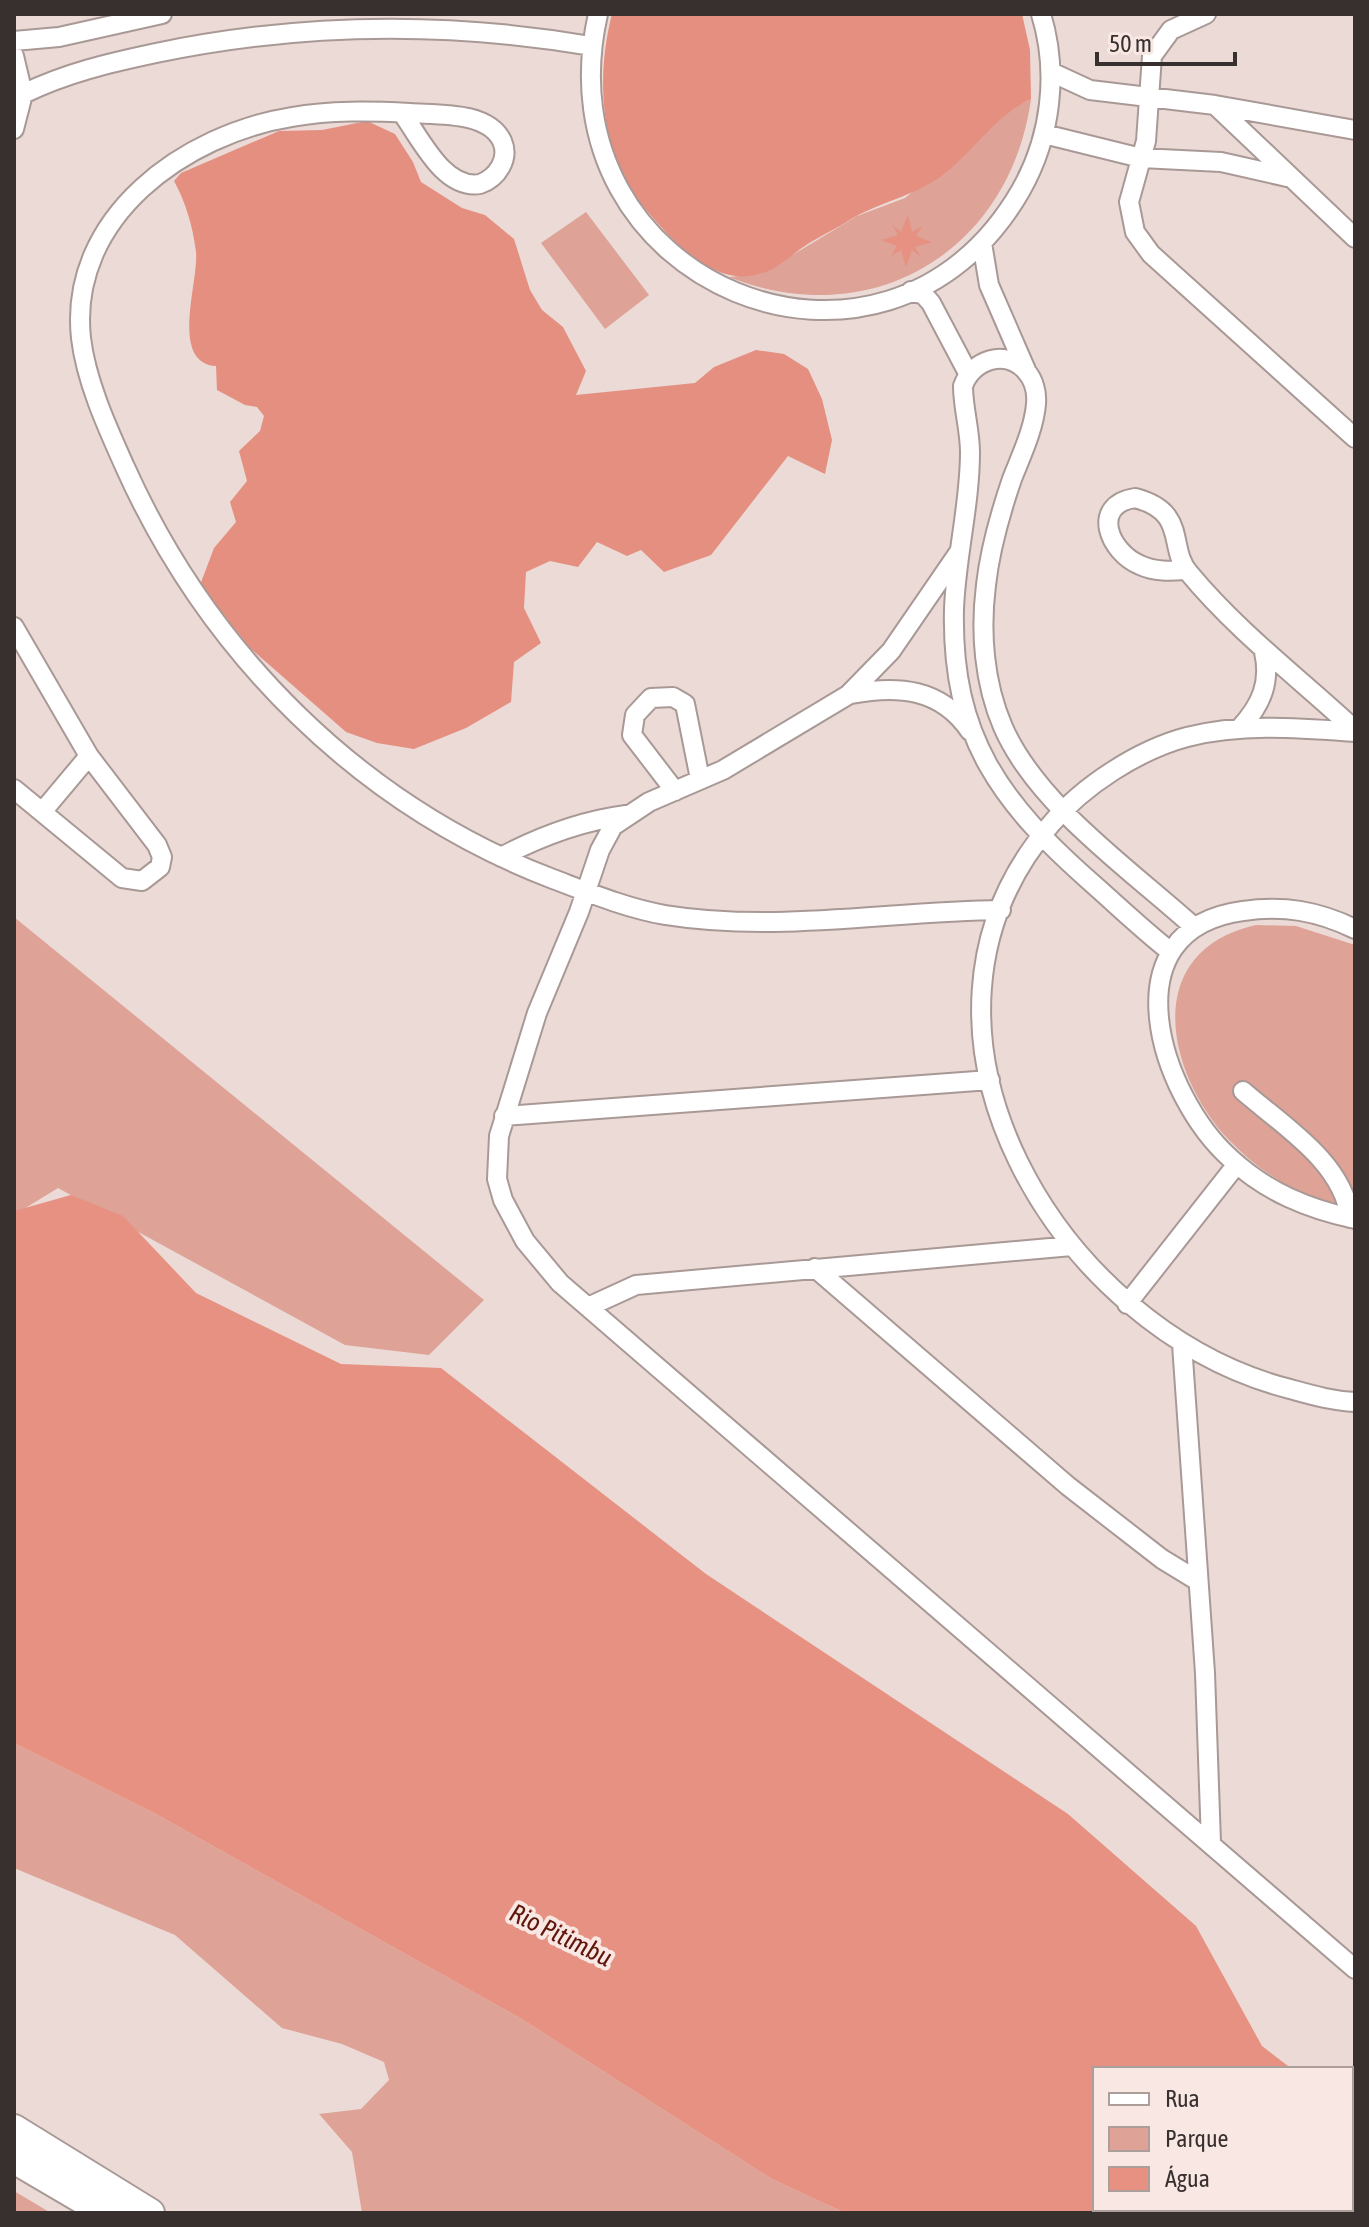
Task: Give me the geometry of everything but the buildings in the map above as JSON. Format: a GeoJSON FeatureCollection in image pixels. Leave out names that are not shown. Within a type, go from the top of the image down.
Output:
{"type":"FeatureCollection","features":[{"type":"Feature","properties":{"kind":"main road"},"geometry":{"type":"LineString","coordinates":[[14,2129],[150,2213]]}},
{"type":"Feature","properties":{"kind":"main road"},"geometry":{"type":"LineString","coordinates":[[14,2159],[106,2213]]}},
{"type":"Feature","properties":{"kind":"street"},"geometry":{"type":"LineString","coordinates":[[14,41],[59,37],[162,14]]}},
{"type":"Feature","properties":{"kind":"street"},"geometry":{"type":"LineString","coordinates":[[598,14],[591,46],[589,87],[594,127],[606,166],[642,224],[680,262],[739,294],[792,308],[832,309],[872,303],[911,291],[949,270],[982,243],[1009,210],[1030,174],[1044,134],[1051,72],[1041,14]]}},
{"type":"Feature","properties":{"kind":"street"},"geometry":{"type":"LineString","coordinates":[[1206,14],[1163,36],[1152,56],[1146,141],[1129,202],[1135,232],[1142,243],[1355,438]]}},
{"type":"Feature","properties":{"kind":"street"},"geometry":{"type":"LineString","coordinates":[[23,94],[97,66],[194,45],[299,31],[469,30],[591,46]]}},
{"type":"Feature","properties":{"kind":"street"},"geometry":{"type":"LineString","coordinates":[[14,56],[23,94],[14,129]]}},
{"type":"Feature","properties":{"kind":"street"},"geometry":{"type":"LineString","coordinates":[[1051,72],[1090,90],[1215,105],[1355,130]]}},
{"type":"Feature","properties":{"kind":"street"},"geometry":{"type":"LineString","coordinates":[[1215,105],[1287,177],[1355,238]]}},
{"type":"Feature","properties":{"kind":"street"},"geometry":{"type":"LineString","coordinates":[[402,113],[442,168],[458,183],[480,184],[499,170],[504,147],[498,135],[487,126],[459,117],[402,113],[346,112],[290,117],[222,137],[171,163],[122,208],[103,235],[90,262],[83,289],[81,342],[104,416],[140,501],[185,581],[236,650],[273,691],[364,774],[440,825],[501,857],[585,891],[663,914],[745,921],[840,920],[1001,910]]}},
{"type":"Feature","properties":{"kind":"street"},"geometry":{"type":"LineString","coordinates":[[1044,134],[1141,158],[1221,162],[1287,177]]}},
{"type":"Feature","properties":{"kind":"street"},"geometry":{"type":"LineString","coordinates":[[982,243],[989,285],[1034,385],[1036,407],[990,558],[984,613],[985,662],[994,704],[1014,750],[1042,790],[1194,927]]}},
{"type":"Feature","properties":{"kind":"street"},"geometry":{"type":"LineString","coordinates":[[911,291],[924,295],[931,303],[968,373],[963,403],[970,450],[969,478],[954,609],[956,661],[965,706],[979,744],[1004,794],[1040,837],[1171,952]]}},
{"type":"Feature","properties":{"kind":"street"},"geometry":{"type":"LineString","coordinates":[[968,373],[989,360],[999,359],[1011,360],[1026,370]]}},
{"type":"Feature","properties":{"kind":"street"},"geometry":{"type":"LineString","coordinates":[[1185,570],[1151,569],[1123,555],[1109,536],[1111,515],[1116,506],[1135,498],[1158,507],[1171,523],[1185,570],[1264,652],[1355,731]]}},
{"type":"Feature","properties":{"kind":"street"},"geometry":{"type":"LineString","coordinates":[[959,552],[891,651],[848,695],[723,770],[675,791],[613,826],[537,1013],[504,1116],[497,1179],[503,1200],[525,1241],[560,1283],[1355,1969]]}},
{"type":"Feature","properties":{"kind":"street"},"geometry":{"type":"LineString","coordinates":[[14,627],[89,756],[157,845],[162,857],[160,867],[142,881],[122,878],[14,789]]}},
{"type":"Feature","properties":{"kind":"street"},"geometry":{"type":"LineString","coordinates":[[1240,728],[1257,709],[1263,694],[1267,668],[1264,652]]}},
{"type":"Feature","properties":{"kind":"street"},"geometry":{"type":"LineString","coordinates":[[848,695],[879,688],[928,694],[955,715],[979,744]]}},
{"type":"Feature","properties":{"kind":"street"},"geometry":{"type":"LineString","coordinates":[[675,791],[632,735],[635,715],[651,698],[673,697],[685,704],[700,779]]}},
{"type":"Feature","properties":{"kind":"street"},"geometry":{"type":"LineString","coordinates":[[1355,731],[1240,728],[1183,738],[1151,751],[1077,797],[1040,837],[1020,868],[1001,910],[989,950],[983,1005],[990,1080],[1013,1152],[1033,1189],[1100,1280],[1182,1344],[1258,1381],[1324,1399],[1355,1402]]}},
{"type":"Feature","properties":{"kind":"street"},"geometry":{"type":"LineString","coordinates":[[42,812],[89,756]]}},
{"type":"Feature","properties":{"kind":"street"},"geometry":{"type":"LineString","coordinates":[[501,857],[538,838],[591,819],[629,815]]}},
{"type":"Feature","properties":{"kind":"street"},"geometry":{"type":"LineString","coordinates":[[1353,1219],[1290,1200],[1237,1164],[1194,1115],[1166,1054],[1161,1035],[1158,989],[1171,952],[1194,927],[1214,916],[1276,907],[1320,913],[1355,929]]}},
{"type":"Feature","properties":{"kind":"street"},"geometry":{"type":"LineString","coordinates":[[504,1116],[990,1080]]}},
{"type":"Feature","properties":{"kind":"street"},"geometry":{"type":"LineString","coordinates":[[1243,1091],[1326,1165],[1344,1192],[1353,1219]]}},
{"type":"Feature","properties":{"kind":"street"},"geometry":{"type":"LineString","coordinates":[[1127,1304],[1237,1164]]}},
{"type":"Feature","properties":{"kind":"street"},"geometry":{"type":"LineString","coordinates":[[588,1307],[636,1285],[1072,1246]]}},
{"type":"Feature","properties":{"kind":"street"},"geometry":{"type":"LineString","coordinates":[[815,1268],[1068,1486],[1144,1547],[1198,1581]]}},
{"type":"Feature","properties":{"kind":"street"},"geometry":{"type":"LineString","coordinates":[[1182,1344],[1208,1713],[1211,1842]]}},
{"type":"Feature","properties":{"kind":"green space"},"geometry":{"type":"Polygon","coordinates":[[[1031,99],[1018,153],[995,199],[964,237],[926,266],[882,286],[834,295],[782,292],[729,277],[761,274],[857,216],[905,198],[1011,108],[1031,99]]]}},
{"type":"Feature","properties":{"kind":"green space"},"geometry":{"type":"Polygon","coordinates":[[[586,212],[649,295],[605,329],[541,243],[586,212]]]}},
{"type":"Feature","properties":{"kind":"green space"},"geometry":{"type":"Polygon","coordinates":[[[14,917],[484,1300],[429,1355],[345,1345],[58,1188],[14,1215],[14,917]]]}},
{"type":"Feature","properties":{"kind":"green space"},"geometry":{"type":"Polygon","coordinates":[[[1256,925],[1296,926],[1355,945],[1355,1208],[1302,1193],[1255,1164],[1228,1139],[1206,1111],[1190,1081],[1179,1048],[1175,1016],[1180,986],[1194,960],[1219,939],[1256,925]]]}},
{"type":"Feature","properties":{"kind":"green space"},"geometry":{"type":"Polygon","coordinates":[[[14,1743],[156,1814],[520,2018],[772,2179],[845,2213],[362,2213],[352,2152],[319,2114],[361,2109],[389,2080],[384,2062],[342,2044],[282,2028],[175,1935],[14,1868],[14,1743]]]}},
{"type":"Feature","properties":{"kind":"green space"},"geometry":{"type":"Polygon","coordinates":[[[14,2191],[51,2213],[14,2213],[14,2191]]]}},
{"type":"Feature","properties":{"kind":"shaded area"},"geometry":{"type":"Polygon","coordinates":[[[612,14],[1022,14],[1030,50],[1031,99],[995,124],[952,167],[930,184],[853,218],[767,272],[742,276],[725,274],[693,257],[665,232],[642,205],[617,162],[609,138],[603,88],[612,14]]]}},
{"type":"Feature","properties":{"kind":"shaded area"},"geometry":{"type":"Polygon","coordinates":[[[367,121],[395,134],[413,162],[421,182],[462,208],[485,215],[514,239],[530,290],[542,310],[563,327],[586,371],[576,395],[695,383],[714,367],[756,350],[784,354],[808,369],[822,399],[832,440],[825,474],[788,456],[711,555],[664,572],[641,550],[627,556],[597,542],[578,567],[550,561],[526,572],[524,608],[541,643],[514,662],[511,702],[466,728],[414,749],[377,743],[346,732],[250,648],[200,585],[214,548],[236,522],[230,502],[247,481],[239,451],[260,431],[264,416],[257,407],[245,405],[217,390],[216,366],[202,361],[193,351],[190,319],[196,252],[188,215],[174,181],[181,173],[279,131],[322,130],[367,121]]]}},
{"type":"Feature","properties":{"kind":"water"},"geometry":{"type":"Polygon","coordinates":[[[908,215],[912,232],[922,226],[916,236],[932,242],[915,247],[921,257],[912,250],[906,267],[901,250],[891,256],[897,246],[881,240],[898,235],[892,225],[901,232],[908,215]]]}},
{"type":"Feature","properties":{"kind":"water","name":"Rio Pitimbu"},"geometry":{"type":"Polygon","coordinates":[[[71,1195],[123,1216],[196,1293],[341,1364],[441,1368],[706,1574],[1068,1814],[1196,1926],[1262,2046],[1289,2067],[1093,2067],[1093,2211],[1353,2211],[1355,2113],[1355,2213],[845,2213],[772,2179],[520,2018],[156,1814],[14,1743],[14,1211],[71,1195]]]}}]}
